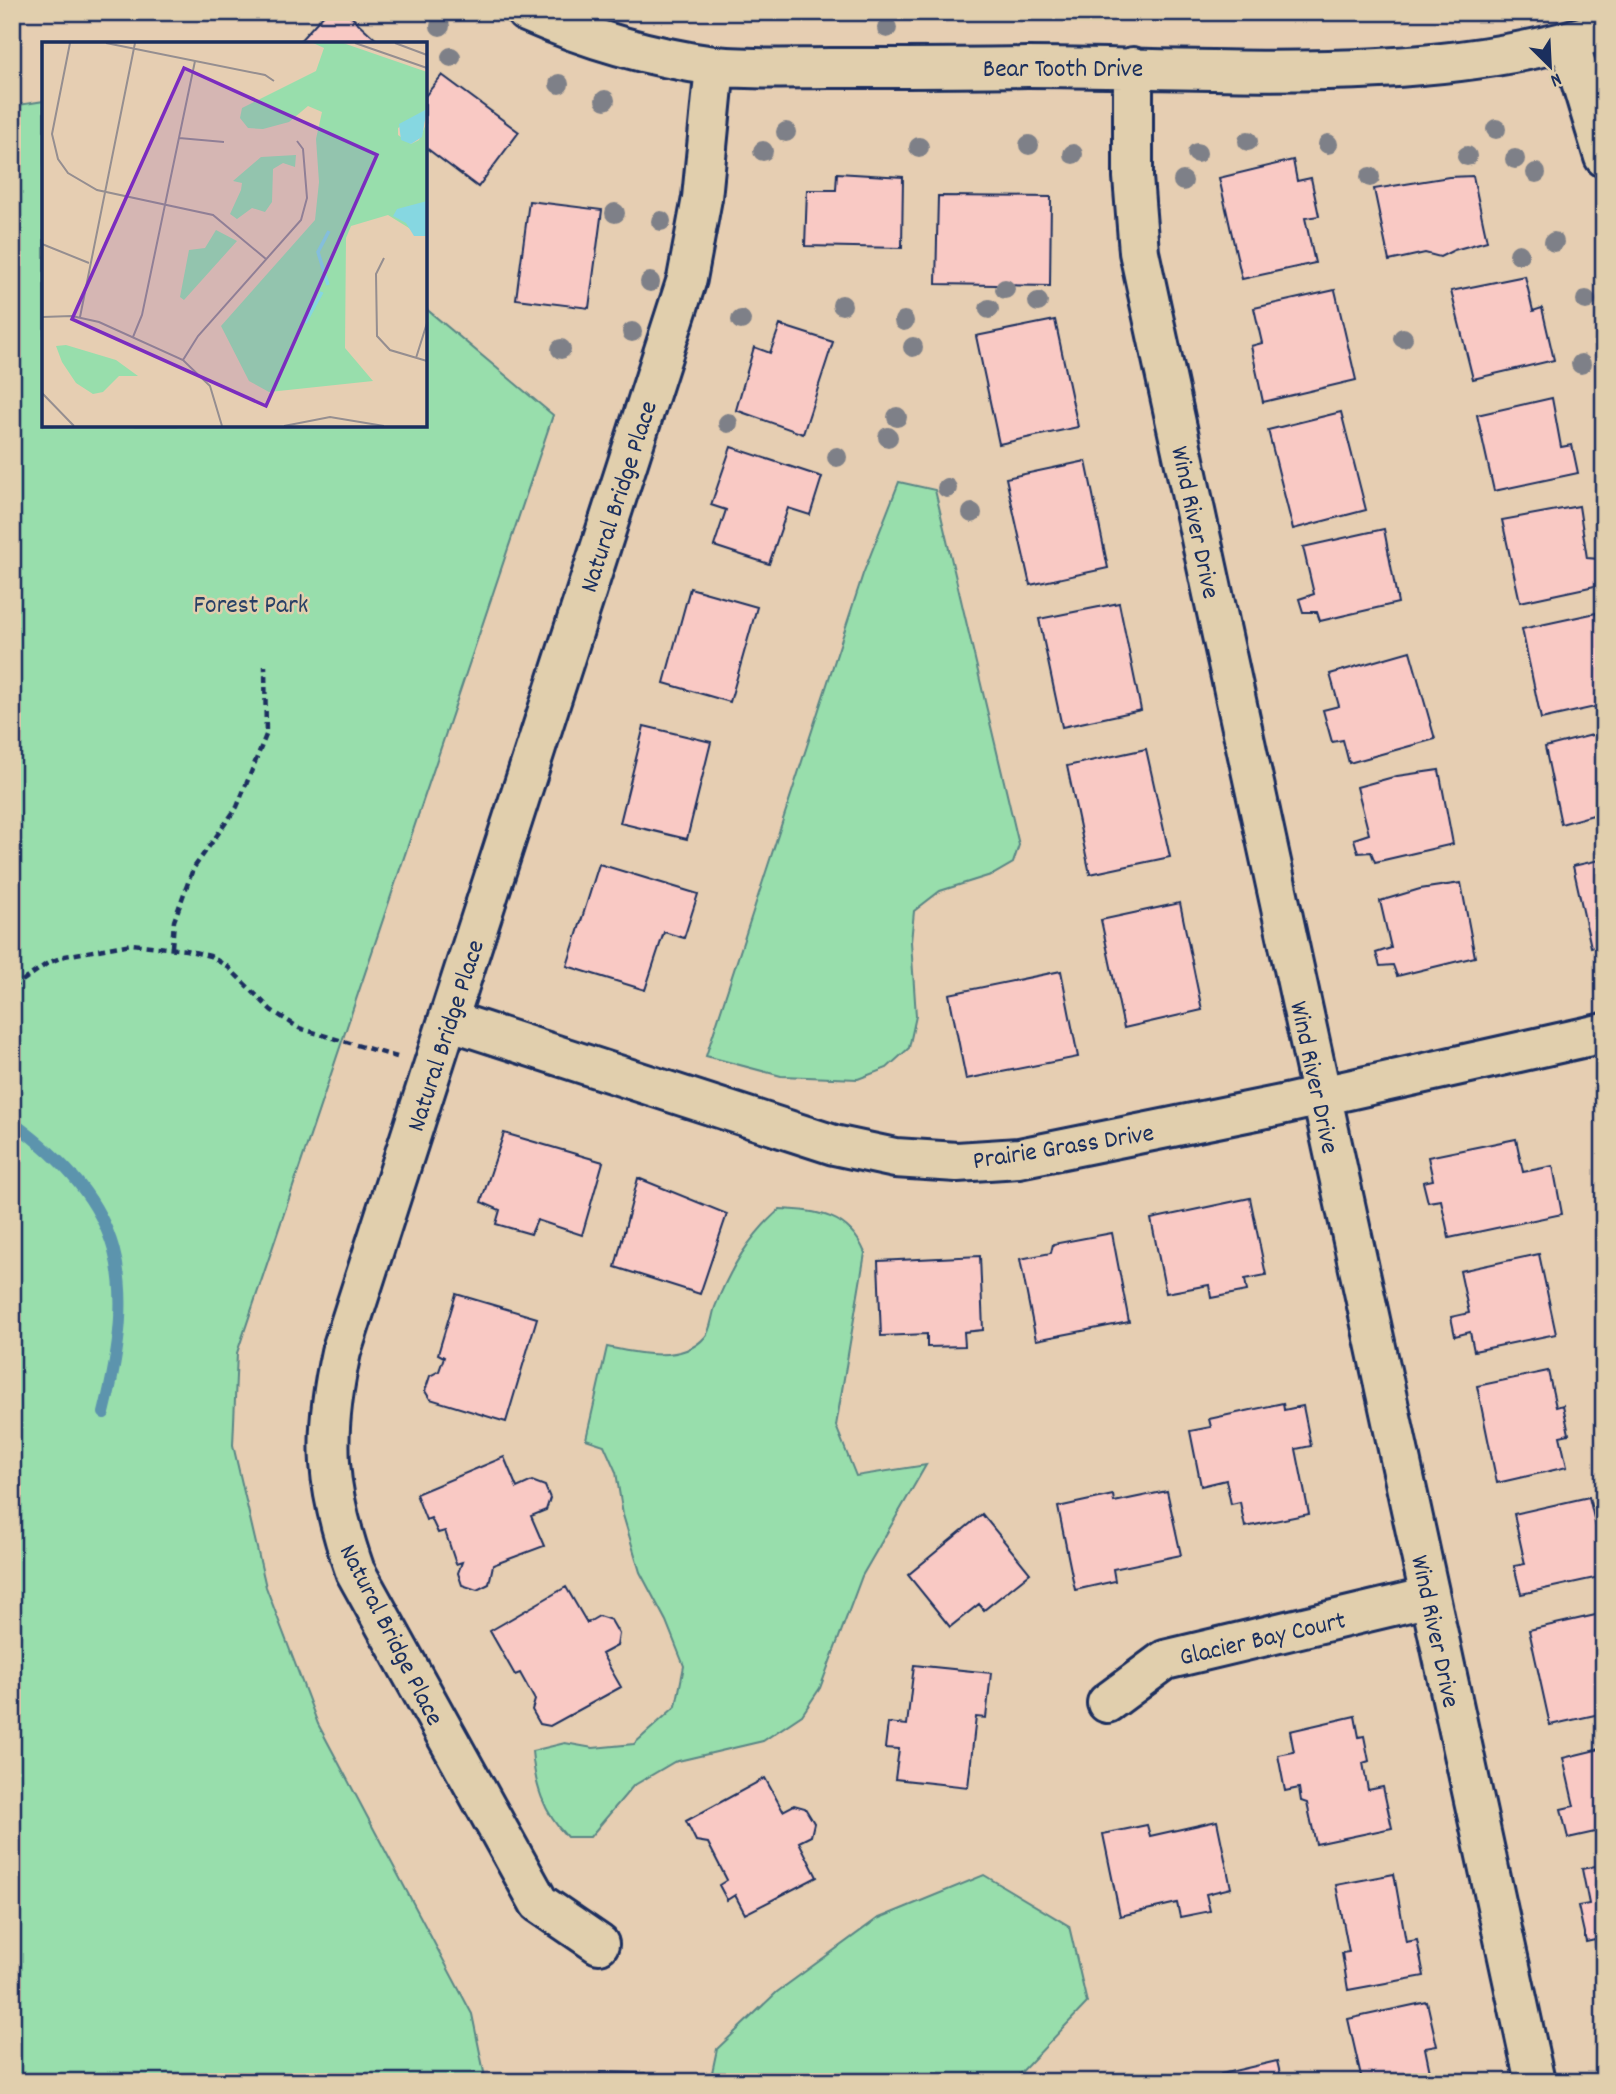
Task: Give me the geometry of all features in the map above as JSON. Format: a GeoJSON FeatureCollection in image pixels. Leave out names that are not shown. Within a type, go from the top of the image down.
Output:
{"type":"FeatureCollection","features":[{"type":"Feature","properties":{"kind":"street","name":"Bear Tooth Drive"},"geometry":{"type":"LineString","coordinates":[[526,12],[573,33],[642,53],[715,66],[1422,66],[1586,36]]}},
{"type":"Feature","properties":{"kind":"street"},"geometry":{"type":"LineString","coordinates":[[1586,36],[1604,157]]}},
{"type":"Feature","properties":{"kind":"street","name":"Natural Bridge Place"},"geometry":{"type":"LineString","coordinates":[[599,1944],[539,1903],[355,1571],[337,1520],[328,1460],[333,1389],[345,1339],[687,279],[702,198],[715,66]]}},
{"type":"Feature","properties":{"kind":"street","name":"Wind River Drive"},"geometry":{"type":"LineString","coordinates":[[1132,67],[1133,177],[1139,252],[1535,2082]]}},
{"type":"Feature","properties":{"kind":"street","name":"Prairie Grass Drive"},"geometry":{"type":"LineString","coordinates":[[449,1020],[834,1145],[895,1158],[957,1162],[1019,1158],[1321,1096],[1604,1033]]}},
{"type":"Feature","properties":{"kind":"street","name":"Glacier Bay Court"},"geometry":{"type":"LineString","coordinates":[[1107,1703],[1165,1660],[1430,1597]]}},
{"type":"Feature","properties":{"kind":"path"},"geometry":{"type":"LineString","coordinates":[[172,947],[174,922],[193,869],[237,807],[266,735],[265,666]]}},
{"type":"Feature","properties":{"kind":"path"},"geometry":{"type":"LineString","coordinates":[[12,988],[65,956],[131,944],[172,947],[197,952],[220,962],[238,974],[279,1017],[299,1028],[408,1060]]}},
{"type":"Feature","properties":{"kind":"green space","name":"Forest Park"},"geometry":{"type":"Polygon","coordinates":[[[42,101],[42,427],[427,427],[427,310],[553,415],[237,1353],[233,1445],[266,1587],[318,1724],[472,2014],[486,2082],[12,2082],[12,106],[42,101]]]}},
{"type":"Feature","properties":{"kind":"green space"},"geometry":{"type":"Polygon","coordinates":[[[899,482],[935,490],[1019,845],[1013,863],[994,874],[940,891],[914,911],[911,942],[916,1016],[909,1048],[887,1068],[858,1079],[781,1076],[706,1056],[863,574],[899,482]]]}},
{"type":"Feature","properties":{"kind":"green space"},"geometry":{"type":"Polygon","coordinates":[[[780,1209],[807,1211],[841,1222],[858,1240],[865,1253],[836,1426],[856,1476],[926,1465],[862,1576],[820,1688],[802,1715],[763,1741],[674,1762],[633,1786],[590,1837],[567,1837],[546,1808],[535,1775],[532,1751],[565,1743],[593,1748],[634,1744],[676,1706],[684,1666],[666,1621],[640,1572],[623,1515],[616,1472],[604,1445],[586,1439],[607,1347],[645,1354],[672,1354],[695,1345],[707,1334],[715,1307],[734,1266],[759,1230],[780,1209]]]}},
{"type":"Feature","properties":{"kind":"green space"},"geometry":{"type":"Polygon","coordinates":[[[984,1875],[1069,1926],[1087,2003],[1012,2082],[710,2082],[717,2049],[777,1992],[877,1919],[984,1875]]]}},
{"type":"Feature","properties":{"kind":"building"},"geometry":{"type":"Polygon","coordinates":[[[326,12],[346,12],[379,42],[299,42],[326,12]]]}},
{"type":"Feature","properties":{"kind":"building"},"geometry":{"type":"Polygon","coordinates":[[[442,75],[519,132],[478,187],[427,149],[427,94],[442,75]]]}},
{"type":"Feature","properties":{"kind":"building"},"geometry":{"type":"Polygon","coordinates":[[[1293,160],[1297,181],[1311,178],[1319,216],[1305,218],[1315,263],[1242,279],[1219,178],[1293,160]]]}},
{"type":"Feature","properties":{"kind":"building"},"geometry":{"type":"Polygon","coordinates":[[[837,173],[903,177],[902,248],[805,246],[807,190],[836,190],[837,173]]]}},
{"type":"Feature","properties":{"kind":"building"},"geometry":{"type":"Polygon","coordinates":[[[1473,176],[1487,241],[1454,250],[1440,257],[1425,253],[1389,261],[1374,189],[1449,177],[1473,176]]]}},
{"type":"Feature","properties":{"kind":"building"},"geometry":{"type":"Polygon","coordinates":[[[938,196],[1051,197],[1050,286],[936,284],[938,196]]]}},
{"type":"Feature","properties":{"kind":"building"},"geometry":{"type":"Polygon","coordinates":[[[529,201],[602,210],[589,308],[516,299],[529,201]]]}},
{"type":"Feature","properties":{"kind":"building"},"geometry":{"type":"Polygon","coordinates":[[[1525,276],[1533,311],[1542,308],[1554,360],[1473,379],[1451,291],[1525,276]]]}},
{"type":"Feature","properties":{"kind":"building"},"geometry":{"type":"Polygon","coordinates":[[[1335,290],[1356,380],[1263,402],[1251,346],[1262,343],[1254,308],[1335,290]]]}},
{"type":"Feature","properties":{"kind":"building"},"geometry":{"type":"Polygon","coordinates":[[[1055,320],[1078,427],[999,444],[976,336],[1055,320]]]}},
{"type":"Feature","properties":{"kind":"building"},"geometry":{"type":"Polygon","coordinates":[[[780,325],[833,342],[803,434],[736,410],[754,347],[770,353],[780,325]]]}},
{"type":"Feature","properties":{"kind":"building"},"geometry":{"type":"Polygon","coordinates":[[[1552,398],[1561,447],[1572,445],[1578,473],[1494,491],[1477,415],[1552,398]]]}},
{"type":"Feature","properties":{"kind":"building"},"geometry":{"type":"Polygon","coordinates":[[[1341,412],[1366,510],[1293,529],[1268,430],[1341,412]]]}},
{"type":"Feature","properties":{"kind":"building"},"geometry":{"type":"Polygon","coordinates":[[[731,447],[822,477],[810,515],[788,508],[769,564],[714,546],[726,510],[711,505],[731,447]]]}},
{"type":"Feature","properties":{"kind":"building"},"geometry":{"type":"Polygon","coordinates":[[[1086,461],[1108,568],[1030,585],[1006,478],[1086,461]]]}},
{"type":"Feature","properties":{"kind":"building"},"geometry":{"type":"Polygon","coordinates":[[[1579,506],[1587,558],[1599,559],[1604,584],[1520,602],[1502,520],[1579,506]]]}},
{"type":"Feature","properties":{"kind":"building"},"geometry":{"type":"Polygon","coordinates":[[[1384,529],[1398,603],[1320,621],[1317,612],[1303,612],[1299,599],[1314,594],[1303,547],[1384,529]]]}},
{"type":"Feature","properties":{"kind":"building"},"geometry":{"type":"Polygon","coordinates":[[[690,588],[757,607],[730,702],[664,683],[690,588]]]}},
{"type":"Feature","properties":{"kind":"building"},"geometry":{"type":"Polygon","coordinates":[[[1119,603],[1141,710],[1062,727],[1039,619],[1119,603]]]}},
{"type":"Feature","properties":{"kind":"building"},"geometry":{"type":"Polygon","coordinates":[[[1596,613],[1604,648],[1604,705],[1541,719],[1522,629],[1596,613]]]}},
{"type":"Feature","properties":{"kind":"building"},"geometry":{"type":"Polygon","coordinates":[[[1410,651],[1435,739],[1349,763],[1343,740],[1332,742],[1323,710],[1339,706],[1330,674],[1410,651]]]}},
{"type":"Feature","properties":{"kind":"building"},"geometry":{"type":"Polygon","coordinates":[[[644,726],[711,742],[687,839],[620,823],[644,726]]]}},
{"type":"Feature","properties":{"kind":"building"},"geometry":{"type":"Polygon","coordinates":[[[1604,732],[1604,812],[1561,824],[1545,747],[1604,732]]]}},
{"type":"Feature","properties":{"kind":"building"},"geometry":{"type":"Polygon","coordinates":[[[1146,749],[1170,857],[1090,874],[1067,766],[1146,749]]]}},
{"type":"Feature","properties":{"kind":"building"},"geometry":{"type":"Polygon","coordinates":[[[1439,770],[1453,844],[1375,862],[1371,852],[1358,853],[1354,839],[1369,834],[1357,787],[1397,776],[1439,770]]]}},
{"type":"Feature","properties":{"kind":"building"},"geometry":{"type":"Polygon","coordinates":[[[1604,859],[1604,944],[1591,947],[1573,866],[1604,859]]]}},
{"type":"Feature","properties":{"kind":"building"},"geometry":{"type":"Polygon","coordinates":[[[599,864],[698,894],[684,938],[664,932],[645,990],[567,966],[599,864]]]}},
{"type":"Feature","properties":{"kind":"building"},"geometry":{"type":"Polygon","coordinates":[[[1461,883],[1475,957],[1397,976],[1393,965],[1380,966],[1376,953],[1391,948],[1380,901],[1420,889],[1461,883]]]}},
{"type":"Feature","properties":{"kind":"building"},"geometry":{"type":"Polygon","coordinates":[[[1180,903],[1202,1010],[1124,1028],[1101,920],[1180,903]]]}},
{"type":"Feature","properties":{"kind":"building"},"geometry":{"type":"Polygon","coordinates":[[[1061,971],[1078,1057],[966,1079],[949,994],[1061,971]]]}},
{"type":"Feature","properties":{"kind":"building"},"geometry":{"type":"Polygon","coordinates":[[[504,1133],[603,1162],[582,1235],[537,1220],[531,1234],[496,1224],[500,1210],[481,1202],[504,1133]]]}},
{"type":"Feature","properties":{"kind":"building"},"geometry":{"type":"Polygon","coordinates":[[[1516,1139],[1523,1172],[1553,1166],[1562,1214],[1449,1238],[1441,1200],[1428,1202],[1423,1182],[1433,1180],[1428,1157],[1516,1139]]]}},
{"type":"Feature","properties":{"kind":"building"},"geometry":{"type":"Polygon","coordinates":[[[638,1178],[727,1214],[700,1294],[615,1267],[638,1178]]]}},
{"type":"Feature","properties":{"kind":"building"},"geometry":{"type":"Polygon","coordinates":[[[1250,1198],[1266,1275],[1245,1279],[1247,1291],[1211,1298],[1209,1285],[1166,1293],[1151,1219],[1250,1198]]]}},
{"type":"Feature","properties":{"kind":"building"},"geometry":{"type":"Polygon","coordinates":[[[1112,1233],[1129,1322],[1036,1340],[1020,1259],[1051,1253],[1053,1244],[1112,1233]]]}},
{"type":"Feature","properties":{"kind":"building"},"geometry":{"type":"Polygon","coordinates":[[[1539,1254],[1556,1334],[1474,1351],[1470,1332],[1455,1336],[1451,1317],[1469,1313],[1460,1271],[1539,1254]]]}},
{"type":"Feature","properties":{"kind":"building"},"geometry":{"type":"Polygon","coordinates":[[[980,1256],[983,1330],[964,1332],[965,1346],[927,1347],[927,1334],[881,1336],[878,1261],[980,1256]]]}},
{"type":"Feature","properties":{"kind":"building"},"geometry":{"type":"Polygon","coordinates":[[[456,1294],[537,1318],[506,1422],[430,1399],[425,1391],[430,1376],[439,1371],[444,1357],[438,1354],[456,1294]]]}},
{"type":"Feature","properties":{"kind":"building"},"geometry":{"type":"Polygon","coordinates":[[[1548,1371],[1556,1407],[1563,1405],[1569,1434],[1560,1436],[1567,1467],[1497,1483],[1477,1386],[1548,1371]]]}},
{"type":"Feature","properties":{"kind":"building"},"geometry":{"type":"Polygon","coordinates":[[[1283,1403],[1284,1410],[1303,1406],[1311,1446],[1296,1449],[1309,1514],[1245,1527],[1240,1502],[1231,1504],[1226,1480],[1201,1486],[1190,1431],[1211,1427],[1209,1419],[1283,1403]]]}},
{"type":"Feature","properties":{"kind":"building"},"geometry":{"type":"Polygon","coordinates":[[[504,1457],[517,1488],[532,1481],[545,1486],[550,1498],[546,1510],[531,1516],[544,1546],[493,1565],[489,1584],[477,1590],[462,1585],[458,1573],[462,1562],[456,1564],[445,1531],[438,1533],[431,1518],[426,1520],[416,1494],[504,1457]]]}},
{"type":"Feature","properties":{"kind":"building"},"geometry":{"type":"Polygon","coordinates":[[[1167,1491],[1181,1555],[1113,1569],[1115,1581],[1075,1590],[1058,1507],[1113,1495],[1114,1502],[1167,1491]]]}},
{"type":"Feature","properties":{"kind":"building"},"geometry":{"type":"Polygon","coordinates":[[[1589,1497],[1604,1561],[1604,1576],[1521,1594],[1514,1566],[1525,1564],[1514,1514],[1589,1497]]]}},
{"type":"Feature","properties":{"kind":"building"},"geometry":{"type":"Polygon","coordinates":[[[982,1514],[1030,1573],[984,1610],[979,1604],[950,1627],[908,1575],[982,1514]]]}},
{"type":"Feature","properties":{"kind":"building"},"geometry":{"type":"Polygon","coordinates":[[[566,1587],[587,1623],[599,1616],[611,1620],[619,1634],[617,1646],[602,1654],[621,1687],[550,1726],[540,1724],[532,1710],[535,1700],[520,1673],[515,1675],[490,1631],[566,1587]]]}},
{"type":"Feature","properties":{"kind":"building"},"geometry":{"type":"Polygon","coordinates":[[[1600,1614],[1604,1632],[1604,1713],[1550,1725],[1529,1630],[1600,1614]]]}},
{"type":"Feature","properties":{"kind":"building"},"geometry":{"type":"Polygon","coordinates":[[[914,1665],[991,1673],[986,1718],[976,1717],[968,1787],[895,1779],[899,1749],[885,1748],[888,1723],[907,1725],[914,1665]]]}},
{"type":"Feature","properties":{"kind":"building"},"geometry":{"type":"Polygon","coordinates":[[[1355,1716],[1359,1737],[1364,1736],[1369,1761],[1363,1763],[1368,1790],[1383,1787],[1392,1828],[1316,1844],[1307,1803],[1301,1801],[1299,1788],[1285,1791],[1278,1755],[1294,1752],[1290,1731],[1355,1716]]]}},
{"type":"Feature","properties":{"kind":"building"},"geometry":{"type":"Polygon","coordinates":[[[1604,1748],[1604,1830],[1568,1838],[1561,1809],[1574,1806],[1563,1758],[1604,1748]]]}},
{"type":"Feature","properties":{"kind":"building"},"geometry":{"type":"Polygon","coordinates":[[[765,1778],[783,1811],[794,1805],[805,1808],[814,1823],[811,1836],[799,1842],[817,1877],[745,1914],[735,1895],[727,1900],[719,1885],[727,1880],[708,1843],[696,1841],[686,1821],[765,1778]]]}},
{"type":"Feature","properties":{"kind":"building"},"geometry":{"type":"Polygon","coordinates":[[[1217,1821],[1231,1888],[1206,1894],[1210,1911],[1180,1917],[1177,1903],[1120,1916],[1103,1834],[1147,1825],[1150,1836],[1217,1821]]]}},
{"type":"Feature","properties":{"kind":"building"},"geometry":{"type":"Polygon","coordinates":[[[1604,1864],[1604,1959],[1599,1960],[1595,1940],[1586,1942],[1578,1906],[1589,1904],[1582,1869],[1604,1864]]]}},
{"type":"Feature","properties":{"kind":"building"},"geometry":{"type":"Polygon","coordinates":[[[1394,1874],[1406,1942],[1417,1940],[1424,1976],[1348,1990],[1342,1953],[1349,1952],[1336,1885],[1394,1874]]]}},
{"type":"Feature","properties":{"kind":"building"},"geometry":{"type":"Polygon","coordinates":[[[1427,2002],[1437,2046],[1425,2048],[1432,2082],[1346,2082],[1361,2076],[1348,2019],[1427,2002]]]}},
{"type":"Feature","properties":{"kind":"building"},"geometry":{"type":"Polygon","coordinates":[[[1277,2061],[1282,2082],[1223,2082],[1221,2074],[1277,2061]]]}},
{"type":"Feature","properties":{"kind":"building"},"geometry":{"type":"Polygon","coordinates":[[[600,2072],[645,2073],[645,2082],[600,2082],[600,2072]]]}},
{"type":"Feature","properties":{"kind":"waterway"},"geometry":{"type":"LineString","coordinates":[[12,1122],[50,1153],[80,1184],[100,1216],[114,1249],[120,1285],[120,1323],[104,1413]]}}]}
